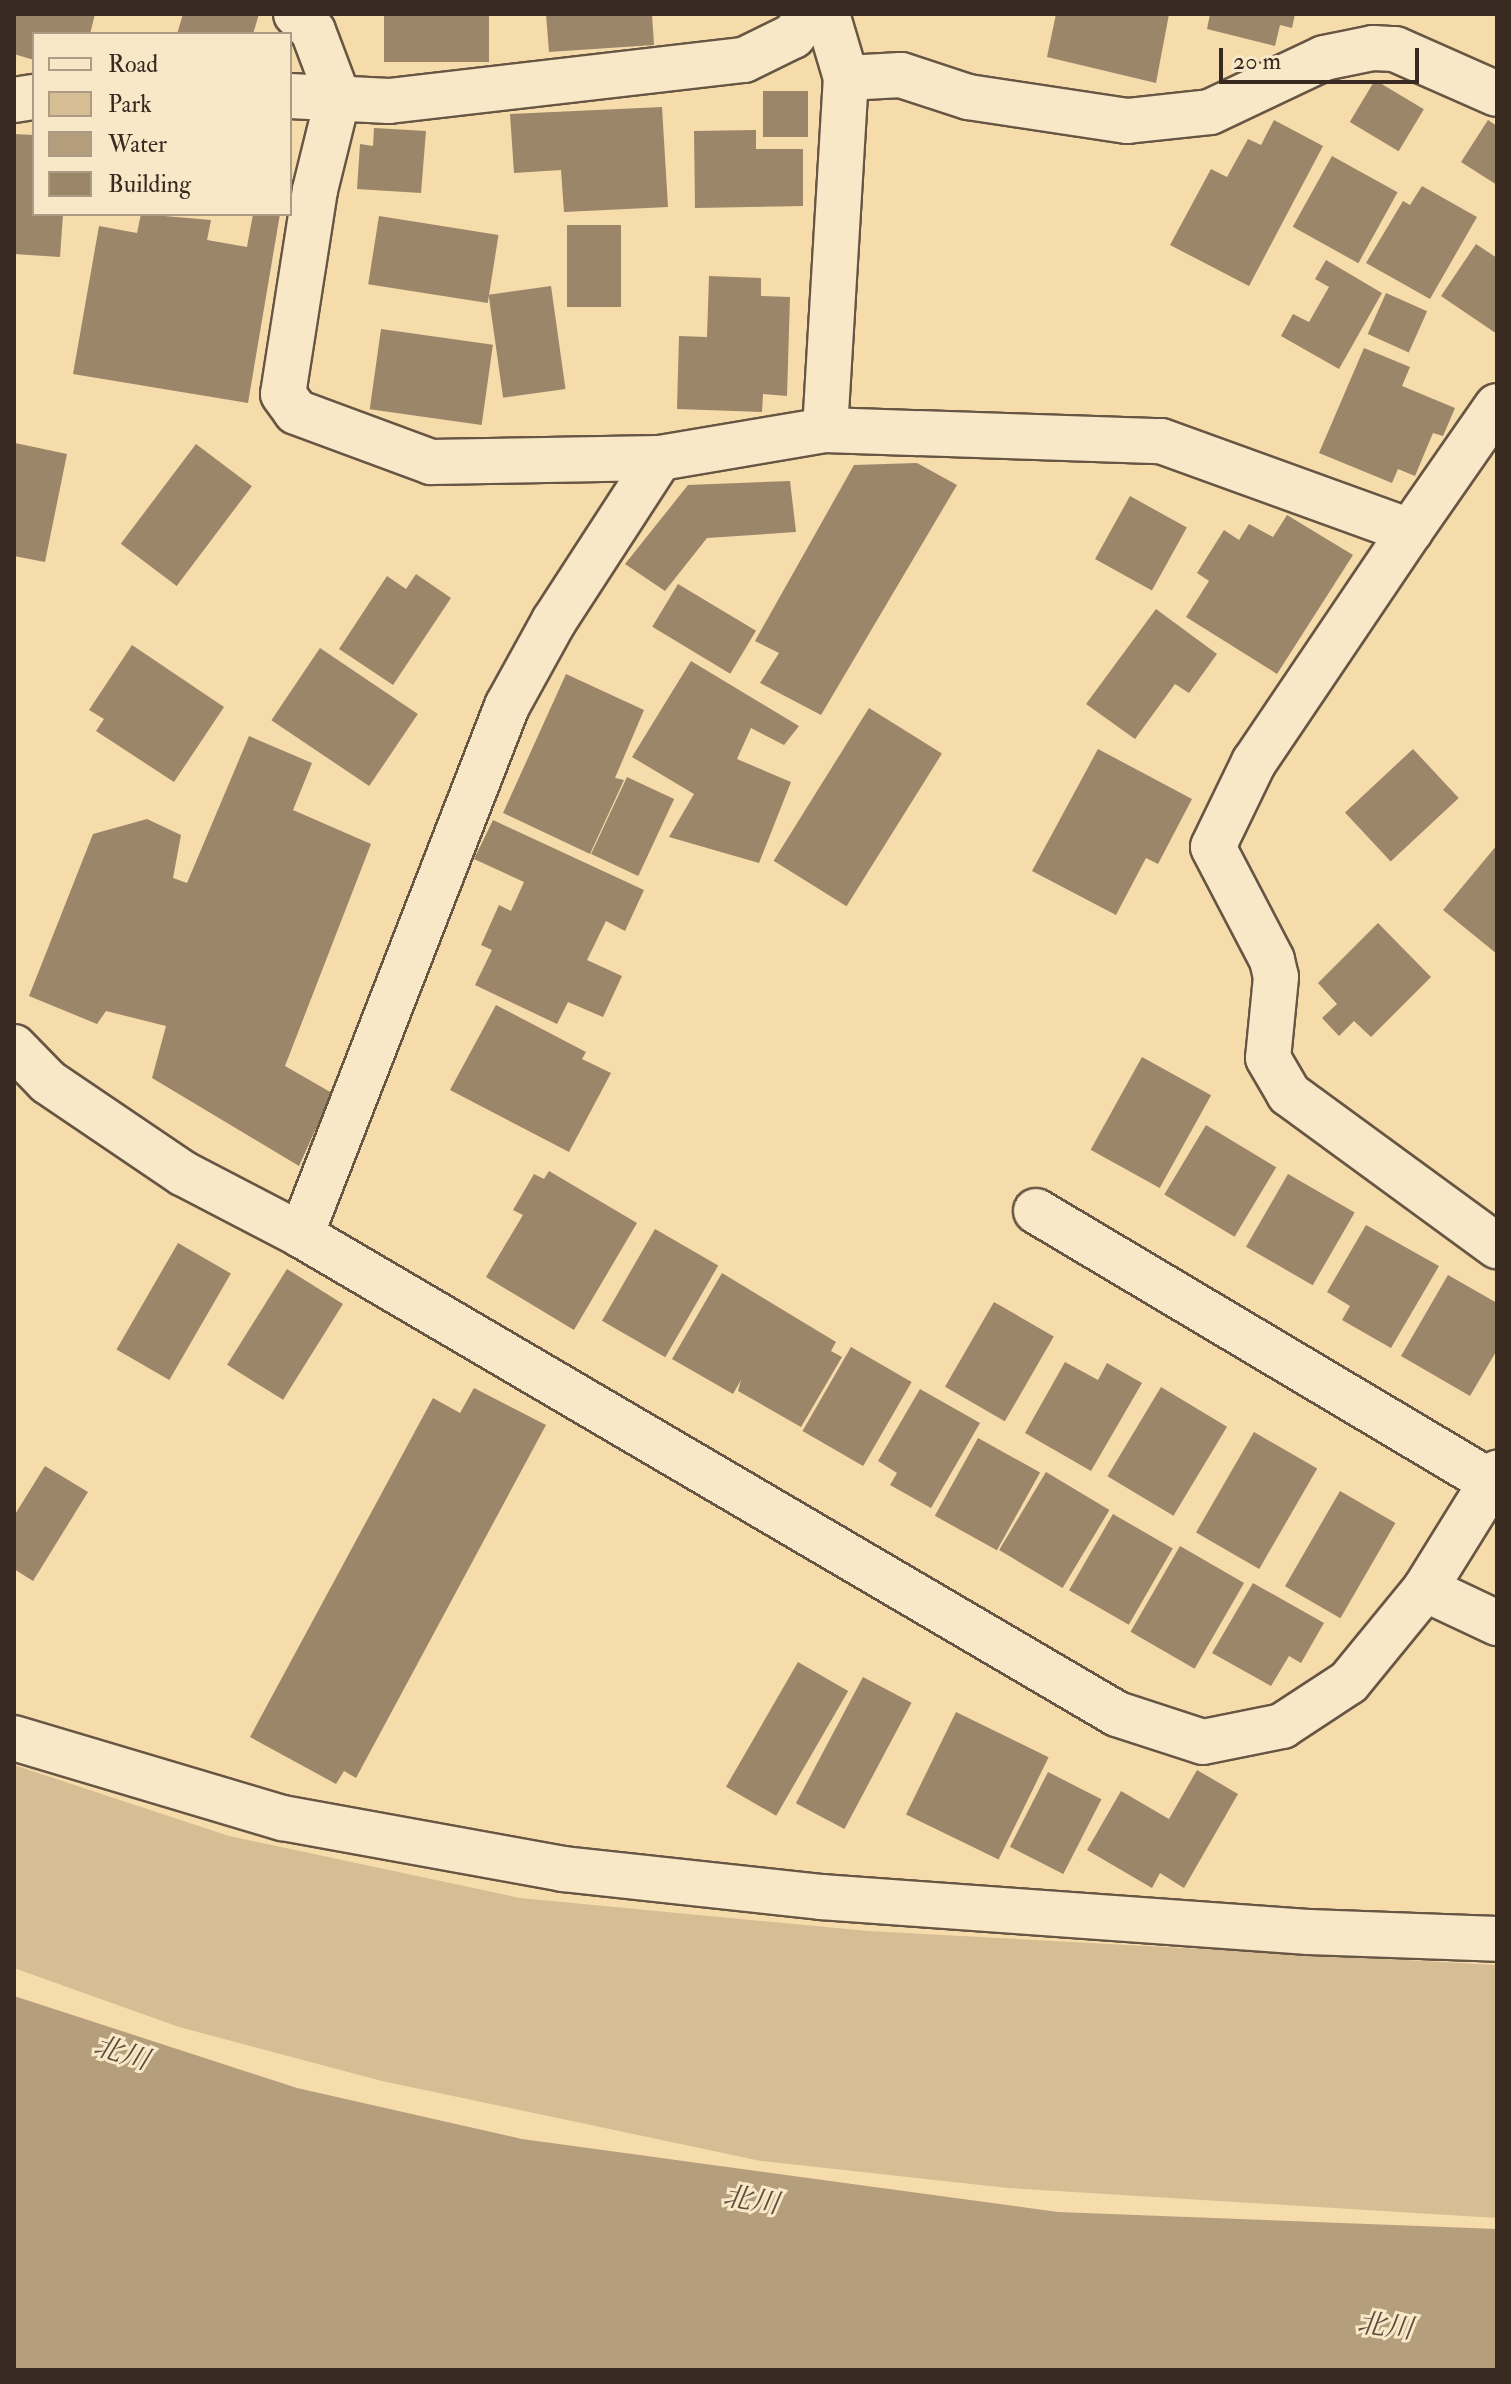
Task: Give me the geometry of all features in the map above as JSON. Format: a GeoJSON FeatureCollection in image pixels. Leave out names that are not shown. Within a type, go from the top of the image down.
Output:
{"type":"FeatureCollection","features":[{"type":"Feature","properties":{"kind":"street"},"geometry":{"type":"LineString","coordinates":[[296,14],[313,31],[338,97],[292,321],[283,394],[296,412],[431,462],[660,458],[825,430],[1161,441],[1410,531]]}},
{"type":"Feature","properties":{"kind":"street"},"geometry":{"type":"LineString","coordinates":[[292,96],[389,101],[744,60],[793,36],[810,14]]}},
{"type":"Feature","properties":{"kind":"street"},"geometry":{"type":"LineString","coordinates":[[825,430],[846,78],[827,14]]}},
{"type":"Feature","properties":{"kind":"street"},"geometry":{"type":"LineString","coordinates":[[846,78],[901,75],[968,97],[1127,121],[1210,112],[1324,58],[1373,48],[1395,49],[1497,94]]}},
{"type":"Feature","properties":{"kind":"street"},"geometry":{"type":"LineString","coordinates":[[1497,406],[1254,762],[1213,847],[1272,960],[1276,977],[1268,1058],[1289,1094],[1497,1246]]}},
{"type":"Feature","properties":{"kind":"street"},"geometry":{"type":"LineString","coordinates":[[301,1235],[507,706],[554,621],[660,458]]}},
{"type":"Feature","properties":{"kind":"street"},"geometry":{"type":"LineString","coordinates":[[14,1047],[48,1082],[184,1174],[301,1235],[1117,1714],[1203,1742],[1282,1726],[1349,1682],[1425,1589],[1494,1478],[1036,1211]]}},
{"type":"Feature","properties":{"kind":"street"},"geometry":{"type":"LineString","coordinates":[[1425,1589],[1497,1623]]}},
{"type":"Feature","properties":{"kind":"street"},"geometry":{"type":"LineString","coordinates":[[14,1738],[283,1818],[563,1869],[821,1897],[1309,1932],[1497,1939]]}},
{"type":"Feature","properties":{"kind":"green space"},"geometry":{"type":"Polygon","coordinates":[[[14,1765],[229,1836],[520,1898],[868,1931],[1497,1965],[1497,2218],[1008,2188],[761,2161],[382,2081],[179,2027],[14,1968],[14,1765]]]}},
{"type":"Feature","properties":{"kind":"water","name":"北川"},"geometry":{"type":"Polygon","coordinates":[[[14,1996],[297,2088],[522,2139],[1058,2212],[1497,2229],[1497,2370],[14,2370],[14,1996]]]}},
{"type":"Feature","properties":{"kind":"building"},"geometry":{"type":"Polygon","coordinates":[[[14,14],[95,14],[90,32],[32,32],[32,59],[14,54],[14,14]]]}},
{"type":"Feature","properties":{"kind":"building"},"geometry":{"type":"Polygon","coordinates":[[[183,14],[259,14],[254,32],[178,32],[183,14]]]}},
{"type":"Feature","properties":{"kind":"building"},"geometry":{"type":"Polygon","coordinates":[[[384,14],[489,14],[489,62],[384,62],[384,14]]]}},
{"type":"Feature","properties":{"kind":"building"},"geometry":{"type":"Polygon","coordinates":[[[546,14],[652,14],[654,45],[549,52],[546,14]]]}},
{"type":"Feature","properties":{"kind":"building"},"geometry":{"type":"Polygon","coordinates":[[[1056,14],[1169,14],[1156,83],[1047,57],[1056,14]]]}},
{"type":"Feature","properties":{"kind":"building"},"geometry":{"type":"Polygon","coordinates":[[[1210,14],[1295,14],[1292,28],[1280,25],[1275,46],[1207,29],[1210,14]]]}},
{"type":"Feature","properties":{"kind":"building"},"geometry":{"type":"Polygon","coordinates":[[[1375,80],[1424,109],[1399,151],[1350,122],[1375,80]]]}},
{"type":"Feature","properties":{"kind":"building"},"geometry":{"type":"Polygon","coordinates":[[[763,91],[808,91],[808,137],[763,137],[763,91]]]}},
{"type":"Feature","properties":{"kind":"building"},"geometry":{"type":"Polygon","coordinates":[[[662,107],[668,207],[564,212],[561,170],[514,173],[510,114],[662,107]]]}},
{"type":"Feature","properties":{"kind":"building"},"geometry":{"type":"Polygon","coordinates":[[[1274,120],[1323,146],[1249,286],[1170,245],[1211,169],[1227,177],[1248,139],[1261,145],[1274,120]]]}},
{"type":"Feature","properties":{"kind":"building"},"geometry":{"type":"Polygon","coordinates":[[[1488,120],[1497,126],[1497,185],[1461,162],[1488,120]]]}},
{"type":"Feature","properties":{"kind":"building"},"geometry":{"type":"Polygon","coordinates":[[[374,128],[426,131],[421,193],[357,189],[360,144],[373,146],[374,128]]]}},
{"type":"Feature","properties":{"kind":"building"},"geometry":{"type":"Polygon","coordinates":[[[756,130],[756,149],[803,149],[803,206],[695,208],[694,131],[756,130]]]}},
{"type":"Feature","properties":{"kind":"building"},"geometry":{"type":"Polygon","coordinates":[[[14,134],[32,135],[32,216],[63,216],[60,257],[14,254],[14,134]]]}},
{"type":"Feature","properties":{"kind":"building"},"geometry":{"type":"Polygon","coordinates":[[[1332,156],[1398,192],[1358,263],[1293,227],[1332,156]]]}},
{"type":"Feature","properties":{"kind":"building"},"geometry":{"type":"Polygon","coordinates":[[[1422,186],[1477,217],[1430,299],[1366,263],[1403,201],[1410,205],[1422,186]]]}},
{"type":"Feature","properties":{"kind":"building"},"geometry":{"type":"Polygon","coordinates":[[[141,216],[211,220],[207,240],[247,247],[253,216],[280,216],[248,403],[73,374],[99,226],[137,233],[141,216]]]}},
{"type":"Feature","properties":{"kind":"building"},"geometry":{"type":"Polygon","coordinates":[[[379,216],[499,235],[488,303],[368,284],[379,216]]]}},
{"type":"Feature","properties":{"kind":"building"},"geometry":{"type":"Polygon","coordinates":[[[567,225],[621,225],[621,307],[567,307],[567,225]]]}},
{"type":"Feature","properties":{"kind":"building"},"geometry":{"type":"Polygon","coordinates":[[[1476,244],[1497,258],[1497,334],[1441,296],[1476,244]]]}},
{"type":"Feature","properties":{"kind":"building"},"geometry":{"type":"Polygon","coordinates":[[[1326,260],[1382,293],[1339,369],[1281,336],[1293,314],[1309,322],[1329,287],[1315,279],[1326,260]]]}},
{"type":"Feature","properties":{"kind":"building"},"geometry":{"type":"Polygon","coordinates":[[[709,276],[761,278],[761,296],[790,297],[787,396],[763,394],[762,412],[677,409],[679,336],[707,337],[709,276]]]}},
{"type":"Feature","properties":{"kind":"building"},"geometry":{"type":"Polygon","coordinates":[[[551,286],[565,389],[503,398],[489,295],[551,286]]]}},
{"type":"Feature","properties":{"kind":"building"},"geometry":{"type":"Polygon","coordinates":[[[1386,293],[1427,311],[1409,352],[1368,334],[1386,293]]]}},
{"type":"Feature","properties":{"kind":"building"},"geometry":{"type":"Polygon","coordinates":[[[381,329],[493,345],[482,425],[370,409],[381,329]]]}},
{"type":"Feature","properties":{"kind":"building"},"geometry":{"type":"Polygon","coordinates":[[[1364,348],[1410,367],[1402,386],[1455,408],[1443,436],[1433,433],[1415,476],[1398,469],[1392,483],[1319,453],[1364,348]]]}},
{"type":"Feature","properties":{"kind":"building"},"geometry":{"type":"Polygon","coordinates":[[[15,443],[67,454],[45,562],[14,556],[15,443]]]}},
{"type":"Feature","properties":{"kind":"building"},"geometry":{"type":"Polygon","coordinates":[[[196,444],[252,486],[177,586],[121,544],[196,444]]]}},
{"type":"Feature","properties":{"kind":"building"},"geometry":{"type":"Polygon","coordinates":[[[917,463],[957,485],[821,715],[760,683],[779,653],[755,641],[854,465],[917,463]]]}},
{"type":"Feature","properties":{"kind":"building"},"geometry":{"type":"Polygon","coordinates":[[[790,481],[796,532],[707,538],[665,591],[625,564],[688,485],[790,481]]]}},
{"type":"Feature","properties":{"kind":"building"},"geometry":{"type":"Polygon","coordinates":[[[1130,496],[1187,528],[1152,590],[1095,559],[1130,496]]]}},
{"type":"Feature","properties":{"kind":"building"},"geometry":{"type":"Polygon","coordinates":[[[1287,515],[1353,555],[1277,674],[1186,617],[1209,581],[1197,573],[1224,530],[1239,540],[1249,524],[1273,537],[1287,515]]]}},
{"type":"Feature","properties":{"kind":"building"},"geometry":{"type":"Polygon","coordinates":[[[416,574],[451,598],[393,685],[339,649],[387,576],[406,589],[416,574]]]}},
{"type":"Feature","properties":{"kind":"building"},"geometry":{"type":"Polygon","coordinates":[[[678,584],[756,631],[730,674],[652,627],[678,584]]]}},
{"type":"Feature","properties":{"kind":"building"},"geometry":{"type":"Polygon","coordinates":[[[1156,609],[1217,654],[1189,693],[1175,684],[1135,739],[1086,704],[1156,609]]]}},
{"type":"Feature","properties":{"kind":"building"},"geometry":{"type":"Polygon","coordinates":[[[132,645],[224,707],[174,782],[96,731],[104,719],[89,710],[132,645]]]}},
{"type":"Feature","properties":{"kind":"building"},"geometry":{"type":"Polygon","coordinates":[[[320,648],[418,714],[369,786],[271,720],[320,648]]]}},
{"type":"Feature","properties":{"kind":"building"},"geometry":{"type":"Polygon","coordinates":[[[691,661],[799,726],[784,745],[751,728],[737,759],[791,782],[759,863],[669,837],[694,794],[632,757],[691,661]]]}},
{"type":"Feature","properties":{"kind":"building"},"geometry":{"type":"Polygon","coordinates":[[[566,674],[644,710],[615,778],[624,780],[590,854],[503,813],[566,674]]]}},
{"type":"Feature","properties":{"kind":"building"},"geometry":{"type":"Polygon","coordinates":[[[869,708],[942,754],[847,906],[774,861],[869,708]]]}},
{"type":"Feature","properties":{"kind":"building"},"geometry":{"type":"Polygon","coordinates":[[[249,736],[312,763],[293,810],[371,844],[285,1066],[332,1093],[299,1166],[152,1078],[166,1026],[106,1011],[97,1024],[29,996],[93,834],[147,819],[181,835],[173,878],[187,883],[249,736]]]}},
{"type":"Feature","properties":{"kind":"building"},"geometry":{"type":"Polygon","coordinates":[[[1098,749],[1192,799],[1158,864],[1146,858],[1116,915],[1032,871],[1098,749]]]}},
{"type":"Feature","properties":{"kind":"building"},"geometry":{"type":"Polygon","coordinates":[[[1413,749],[1459,798],[1391,861],[1345,812],[1413,749]]]}},
{"type":"Feature","properties":{"kind":"building"},"geometry":{"type":"Polygon","coordinates":[[[627,777],[674,799],[638,876],[591,854],[627,777]]]}},
{"type":"Feature","properties":{"kind":"building"},"geometry":{"type":"Polygon","coordinates":[[[493,820],[644,890],[625,931],[606,921],[587,960],[622,976],[603,1017],[568,1002],[557,1024],[475,985],[492,950],[481,945],[499,905],[511,911],[524,882],[474,859],[493,820]]]}},
{"type":"Feature","properties":{"kind":"building"},"geometry":{"type":"Polygon","coordinates":[[[1497,845],[1497,954],[1443,910],[1497,845]]]}},
{"type":"Feature","properties":{"kind":"building"},"geometry":{"type":"Polygon","coordinates":[[[1378,923],[1431,977],[1371,1037],[1354,1021],[1339,1036],[1322,1018],[1337,1004],[1318,983],[1378,923]]]}},
{"type":"Feature","properties":{"kind":"building"},"geometry":{"type":"Polygon","coordinates":[[[496,1005],[586,1052],[582,1059],[611,1073],[569,1152],[450,1090],[496,1005]]]}},
{"type":"Feature","properties":{"kind":"building"},"geometry":{"type":"Polygon","coordinates":[[[1142,1057],[1211,1095],[1160,1188],[1091,1150],[1142,1057]]]}},
{"type":"Feature","properties":{"kind":"building"},"geometry":{"type":"Polygon","coordinates":[[[1206,1125],[1276,1167],[1235,1237],[1164,1194],[1206,1125]]]}},
{"type":"Feature","properties":{"kind":"building"},"geometry":{"type":"Polygon","coordinates":[[[549,1171],[637,1223],[574,1330],[486,1277],[523,1215],[513,1210],[534,1174],[544,1179],[549,1171]]]}},
{"type":"Feature","properties":{"kind":"building"},"geometry":{"type":"Polygon","coordinates":[[[1288,1174],[1355,1212],[1313,1285],[1246,1247],[1288,1174]]]}},
{"type":"Feature","properties":{"kind":"building"},"geometry":{"type":"Polygon","coordinates":[[[1366,1225],[1439,1266],[1391,1348],[1342,1320],[1350,1306],[1327,1292],[1366,1225]]]}},
{"type":"Feature","properties":{"kind":"building"},"geometry":{"type":"Polygon","coordinates":[[[655,1229],[718,1266],[665,1357],[602,1321],[655,1229]]]}},
{"type":"Feature","properties":{"kind":"building"},"geometry":{"type":"Polygon","coordinates":[[[178,1243],[231,1274],[169,1380],[116,1350],[178,1243]]]}},
{"type":"Feature","properties":{"kind":"building"},"geometry":{"type":"Polygon","coordinates":[[[287,1269],[343,1304],[283,1400],[227,1365],[287,1269]]]}},
{"type":"Feature","properties":{"kind":"building"},"geometry":{"type":"Polygon","coordinates":[[[722,1273],[836,1342],[831,1351],[842,1357],[801,1427],[738,1391],[741,1380],[733,1394],[672,1359],[722,1273]]]}},
{"type":"Feature","properties":{"kind":"building"},"geometry":{"type":"Polygon","coordinates":[[[1448,1275],[1497,1303],[1497,1350],[1470,1396],[1401,1356],[1448,1275]]]}},
{"type":"Feature","properties":{"kind":"building"},"geometry":{"type":"Polygon","coordinates":[[[994,1302],[1054,1336],[1005,1421],[945,1387],[994,1302]]]}},
{"type":"Feature","properties":{"kind":"building"},"geometry":{"type":"Polygon","coordinates":[[[851,1347],[912,1382],[863,1466],[802,1431],[851,1347]]]}},
{"type":"Feature","properties":{"kind":"building"},"geometry":{"type":"Polygon","coordinates":[[[1065,1362],[1098,1380],[1107,1363],[1142,1383],[1091,1471],[1025,1433],[1065,1362]]]}},
{"type":"Feature","properties":{"kind":"building"},"geometry":{"type":"Polygon","coordinates":[[[1161,1387],[1227,1427],[1173,1516],[1107,1476],[1161,1387]]]}},
{"type":"Feature","properties":{"kind":"building"},"geometry":{"type":"Polygon","coordinates":[[[474,1388],[546,1425],[356,1778],[344,1771],[336,1784],[250,1737],[433,1398],[460,1413],[474,1388]]]}},
{"type":"Feature","properties":{"kind":"building"},"geometry":{"type":"Polygon","coordinates":[[[920,1389],[980,1423],[931,1508],[890,1485],[897,1473],[878,1461],[920,1389]]]}},
{"type":"Feature","properties":{"kind":"building"},"geometry":{"type":"Polygon","coordinates":[[[1254,1432],[1317,1468],[1259,1569],[1196,1532],[1254,1432]]]}},
{"type":"Feature","properties":{"kind":"building"},"geometry":{"type":"Polygon","coordinates":[[[978,1438],[1040,1472],[997,1550],[935,1516],[978,1438]]]}},
{"type":"Feature","properties":{"kind":"building"},"geometry":{"type":"Polygon","coordinates":[[[45,1466],[88,1492],[33,1581],[14,1569],[14,1516],[45,1466]]]}},
{"type":"Feature","properties":{"kind":"building"},"geometry":{"type":"Polygon","coordinates":[[[1046,1472],[1109,1510],[1063,1588],[999,1550],[1046,1472]]]}},
{"type":"Feature","properties":{"kind":"building"},"geometry":{"type":"Polygon","coordinates":[[[1340,1491],[1395,1523],[1340,1618],[1285,1586],[1340,1491]]]}},
{"type":"Feature","properties":{"kind":"building"},"geometry":{"type":"Polygon","coordinates":[[[1113,1514],[1173,1548],[1129,1625],[1069,1590],[1113,1514]]]}},
{"type":"Feature","properties":{"kind":"building"},"geometry":{"type":"Polygon","coordinates":[[[1180,1546],[1244,1583],[1195,1669],[1130,1632],[1180,1546]]]}},
{"type":"Feature","properties":{"kind":"building"},"geometry":{"type":"Polygon","coordinates":[[[1253,1583],[1324,1623],[1301,1663],[1289,1656],[1271,1686],[1212,1653],[1253,1583]]]}},
{"type":"Feature","properties":{"kind":"building"},"geometry":{"type":"Polygon","coordinates":[[[798,1662],[848,1691],[776,1816],[726,1787],[798,1662]]]}},
{"type":"Feature","properties":{"kind":"building"},"geometry":{"type":"Polygon","coordinates":[[[863,1677],[912,1703],[844,1829],[796,1803],[863,1677]]]}},
{"type":"Feature","properties":{"kind":"building"},"geometry":{"type":"Polygon","coordinates":[[[956,1712],[1049,1757],[999,1860],[906,1814],[956,1712]]]}},
{"type":"Feature","properties":{"kind":"building"},"geometry":{"type":"Polygon","coordinates":[[[1197,1770],[1238,1794],[1184,1888],[1160,1873],[1152,1888],[1087,1850],[1121,1791],[1169,1819],[1197,1770]]]}},
{"type":"Feature","properties":{"kind":"building"},"geometry":{"type":"Polygon","coordinates":[[[1048,1772],[1101,1799],[1063,1874],[1010,1847],[1048,1772]]]}}]}
